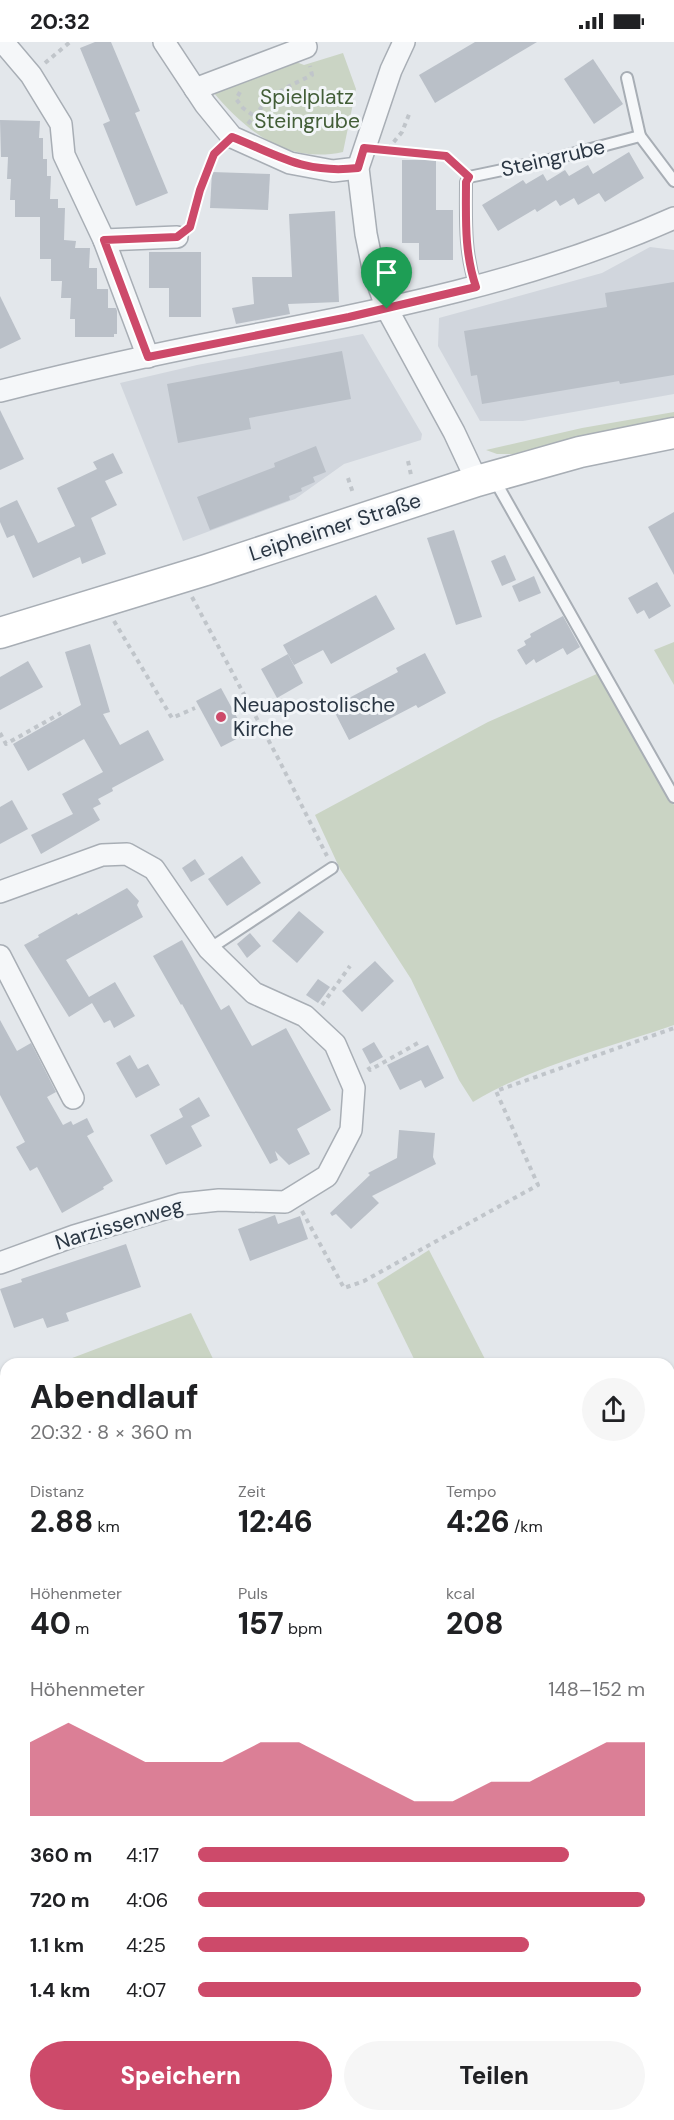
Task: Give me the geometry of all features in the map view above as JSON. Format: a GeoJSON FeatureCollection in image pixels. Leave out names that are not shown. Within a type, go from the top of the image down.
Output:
{"type":"FeatureCollection","features":[{"type":"Feature","properties":{"kind":"main road","name":"Leipheimer Straße"},"geometry":{"type":"LineString","coordinates":[[0,633],[182,577],[484,479],[580,452],[674,433]]}},
{"type":"Feature","properties":{"kind":"street"},"geometry":{"type":"LineString","coordinates":[[3,42],[31,75],[61,124],[64,155],[104,240],[148,357]]}},
{"type":"Feature","properties":{"kind":"street"},"geometry":{"type":"LineString","coordinates":[[164,42],[195,89],[232,137],[290,163],[333,171],[358,168]]}},
{"type":"Feature","properties":{"kind":"street"},"geometry":{"type":"LineString","coordinates":[[405,42],[396,58],[358,168],[372,263],[387,309],[454,432],[484,479]]}},
{"type":"Feature","properties":{"kind":"street"},"geometry":{"type":"LineString","coordinates":[[195,89],[306,47]]}},
{"type":"Feature","properties":{"kind":"street"},"geometry":{"type":"LineString","coordinates":[[0,392],[148,357],[387,309],[476,287],[611,245],[674,218]]}},
{"type":"Feature","properties":{"kind":"street"},"geometry":{"type":"LineString","coordinates":[[104,240],[177,237]]}},
{"type":"Feature","properties":{"kind":"street","name":"Narzissenweg"},"geometry":{"type":"LineString","coordinates":[[0,892],[102,855],[127,854],[154,869],[209,949],[254,993],[304,1016],[335,1044],[354,1088],[351,1130],[327,1176],[285,1202],[219,1200],[181,1204],[74,1236],[0,1263]]}},
{"type":"Feature","properties":{"kind":"street"},"geometry":{"type":"LineString","coordinates":[[0,956],[73,1098]]}},
{"type":"Feature","properties":{"kind":"lane"},"geometry":{"type":"LineString","coordinates":[[627,78],[640,136],[674,181]]}},
{"type":"Feature","properties":{"kind":"lane","name":"Steingrube"},"geometry":{"type":"LineString","coordinates":[[469,177],[549,160],[640,136]]}},
{"type":"Feature","properties":{"kind":"lane"},"geometry":{"type":"LineString","coordinates":[[469,177],[466,182],[465,227],[468,262],[476,287]]}},
{"type":"Feature","properties":{"kind":"lane"},"geometry":{"type":"LineString","coordinates":[[484,479],[674,797]]}},
{"type":"Feature","properties":{"kind":"lane"},"geometry":{"type":"LineString","coordinates":[[209,949],[332,868]]}},
{"type":"Feature","properties":{"kind":"path"},"geometry":{"type":"LineString","coordinates":[[31,75],[70,42]]}},
{"type":"Feature","properties":{"kind":"path"},"geometry":{"type":"LineString","coordinates":[[177,237],[190,227],[200,190],[214,154],[246,127],[267,99],[312,75]]}},
{"type":"Feature","properties":{"kind":"path"},"geometry":{"type":"LineString","coordinates":[[240,92],[236,99],[254,116]]}},
{"type":"Feature","properties":{"kind":"path"},"geometry":{"type":"LineString","coordinates":[[387,150],[402,132],[410,112]]}},
{"type":"Feature","properties":{"kind":"path"},"geometry":{"type":"LineString","coordinates":[[364,148],[446,156],[469,177]]}},
{"type":"Feature","properties":{"kind":"path"},"geometry":{"type":"LineString","coordinates":[[408,460],[411,475]]}},
{"type":"Feature","properties":{"kind":"path"},"geometry":{"type":"LineString","coordinates":[[348,478],[352,493]]}},
{"type":"Feature","properties":{"kind":"path"},"geometry":{"type":"LineString","coordinates":[[182,577],[279,760],[332,868]]}},
{"type":"Feature","properties":{"kind":"path"},"geometry":{"type":"LineString","coordinates":[[106,601],[113,619],[172,718],[195,708]]}},
{"type":"Feature","properties":{"kind":"path"},"geometry":{"type":"LineString","coordinates":[[0,733],[6,744],[61,713]]}},
{"type":"Feature","properties":{"kind":"path"},"geometry":{"type":"LineString","coordinates":[[320,1009],[350,966]]}},
{"type":"Feature","properties":{"kind":"path"},"geometry":{"type":"LineString","coordinates":[[294,1197],[344,1288],[364,1281],[538,1185],[496,1091],[674,1028]]}},
{"type":"Feature","properties":{"kind":"path"},"geometry":{"type":"LineString","coordinates":[[366,1064],[370,1070],[418,1043]]}},
{"type":"Feature","properties":{"kind":"shaded area"},"geometry":{"type":"Polygon","coordinates":[[[650,247],[674,250],[674,394],[523,421],[480,421],[438,346],[439,318],[602,273],[650,247]]]}},
{"type":"Feature","properties":{"kind":"shaded area"},"geometry":{"type":"Polygon","coordinates":[[[363,334],[422,434],[421,440],[344,464],[295,499],[183,541],[120,383],[197,365],[363,334]]]}},
{"type":"Feature","properties":{"kind":"green space","name":"Spielplatz Steingrube"},"geometry":{"type":"Polygon","coordinates":[[[343,53],[356,89],[343,152],[323,155],[304,153],[270,142],[240,120],[213,92],[296,62],[304,65],[343,53]]]}},
{"type":"Feature","properties":{"kind":"green space"},"geometry":{"type":"Polygon","coordinates":[[[674,412],[674,421],[513,454],[497,454],[486,450],[582,428],[674,412]]]}},
{"type":"Feature","properties":{"kind":"green space"},"geometry":{"type":"Polygon","coordinates":[[[674,642],[674,685],[654,650],[674,642]]]}},
{"type":"Feature","properties":{"kind":"green space"},"geometry":{"type":"Polygon","coordinates":[[[599,673],[674,805],[674,1025],[545,1068],[496,1089],[473,1102],[459,1080],[411,979],[340,869],[315,815],[488,722],[599,673]]]}},
{"type":"Feature","properties":{"kind":"green space"},"geometry":{"type":"Polygon","coordinates":[[[429,1250],[484,1358],[414,1358],[377,1283],[429,1250]]]}},
{"type":"Feature","properties":{"kind":"green space"},"geometry":{"type":"Polygon","coordinates":[[[191,1313],[213,1358],[72,1358],[191,1313]]]}},
{"type":"Feature","properties":{"kind":"building"},"geometry":{"type":"Polygon","coordinates":[[[95,42],[111,42],[140,111],[135,113],[168,193],[136,206],[103,124],[110,121],[80,48],[95,42]]]}},
{"type":"Feature","properties":{"kind":"building"},"geometry":{"type":"Polygon","coordinates":[[[475,42],[537,42],[435,103],[419,75],[475,42]]]}},
{"type":"Feature","properties":{"kind":"building"},"geometry":{"type":"Polygon","coordinates":[[[593,59],[623,104],[594,124],[564,79],[593,59]]]}},
{"type":"Feature","properties":{"kind":"building"},"geometry":{"type":"Polygon","coordinates":[[[0,120],[40,121],[39,138],[43,138],[43,159],[47,159],[47,176],[51,176],[50,199],[58,199],[58,208],[65,208],[64,240],[76,241],[75,248],[90,248],[89,268],[97,268],[97,289],[108,289],[108,308],[116,308],[117,311],[117,334],[114,334],[114,337],[75,337],[75,319],[70,319],[71,298],[61,298],[62,281],[51,281],[51,259],[40,259],[40,217],[15,217],[15,200],[10,200],[11,179],[7,179],[8,157],[1,157],[0,120]]]}},
{"type":"Feature","properties":{"kind":"building"},"geometry":{"type":"Polygon","coordinates":[[[629,152],[644,178],[605,202],[599,193],[578,205],[574,198],[560,206],[556,200],[537,212],[535,209],[498,231],[482,205],[523,180],[526,184],[543,174],[547,181],[565,170],[569,176],[588,165],[593,174],[629,152]]]}},
{"type":"Feature","properties":{"kind":"building"},"geometry":{"type":"Polygon","coordinates":[[[402,160],[436,160],[436,210],[453,210],[453,260],[419,260],[419,243],[402,243],[402,160]]]}},
{"type":"Feature","properties":{"kind":"building"},"geometry":{"type":"Polygon","coordinates":[[[212,172],[270,174],[268,210],[210,208],[212,172]]]}},
{"type":"Feature","properties":{"kind":"building"},"geometry":{"type":"Polygon","coordinates":[[[335,211],[339,302],[288,304],[290,314],[236,324],[232,308],[254,304],[252,277],[292,277],[289,214],[335,211]]]}},
{"type":"Feature","properties":{"kind":"building"},"geometry":{"type":"Polygon","coordinates":[[[149,252],[201,252],[201,317],[169,317],[169,288],[149,288],[149,252]]]}},
{"type":"Feature","properties":{"kind":"building"},"geometry":{"type":"Polygon","coordinates":[[[674,282],[674,375],[620,384],[619,381],[482,404],[477,375],[471,376],[464,331],[607,307],[605,293],[674,282]]]}},
{"type":"Feature","properties":{"kind":"building"},"geometry":{"type":"Polygon","coordinates":[[[0,296],[21,339],[0,349],[0,296]]]}},
{"type":"Feature","properties":{"kind":"building"},"geometry":{"type":"Polygon","coordinates":[[[342,351],[351,399],[249,418],[251,429],[178,443],[167,384],[342,351]]]}},
{"type":"Feature","properties":{"kind":"building"},"geometry":{"type":"Polygon","coordinates":[[[0,410],[24,459],[0,470],[0,410]]]}},
{"type":"Feature","properties":{"kind":"building"},"geometry":{"type":"Polygon","coordinates":[[[316,446],[326,472],[313,477],[315,482],[289,496],[290,500],[210,530],[197,497],[275,467],[274,463],[316,446]]]}},
{"type":"Feature","properties":{"kind":"building"},"geometry":{"type":"Polygon","coordinates":[[[113,453],[123,473],[105,481],[117,505],[91,518],[106,554],[82,564],[80,557],[33,578],[14,535],[7,538],[0,522],[0,508],[17,500],[38,543],[75,526],[57,488],[97,469],[93,462],[113,453]]]}},
{"type":"Feature","properties":{"kind":"building"},"geometry":{"type":"Polygon","coordinates":[[[674,512],[674,575],[648,527],[674,512]]]}},
{"type":"Feature","properties":{"kind":"building"},"geometry":{"type":"Polygon","coordinates":[[[454,530],[482,617],[456,625],[427,538],[454,530]]]}},
{"type":"Feature","properties":{"kind":"building"},"geometry":{"type":"Polygon","coordinates":[[[505,555],[516,580],[502,586],[491,561],[505,555]]]}},
{"type":"Feature","properties":{"kind":"building"},"geometry":{"type":"Polygon","coordinates":[[[534,576],[541,593],[519,602],[512,586],[534,576]]]}},
{"type":"Feature","properties":{"kind":"building"},"geometry":{"type":"Polygon","coordinates":[[[657,582],[671,606],[649,619],[644,610],[637,614],[628,598],[657,582]]]}},
{"type":"Feature","properties":{"kind":"building"},"geometry":{"type":"Polygon","coordinates":[[[376,595],[395,629],[331,664],[323,650],[294,665],[283,645],[376,595]]]}},
{"type":"Feature","properties":{"kind":"building"},"geometry":{"type":"Polygon","coordinates":[[[563,616],[580,647],[567,655],[563,648],[536,663],[534,659],[526,665],[517,650],[526,645],[524,641],[531,637],[530,634],[563,616]]]}},
{"type":"Feature","properties":{"kind":"building"},"geometry":{"type":"Polygon","coordinates":[[[90,644],[110,712],[103,714],[120,745],[148,730],[164,760],[112,788],[113,791],[98,799],[101,804],[93,808],[100,820],[41,854],[31,835],[73,814],[62,794],[103,772],[84,739],[28,771],[13,744],[81,705],[65,652],[90,644]]]}},
{"type":"Feature","properties":{"kind":"building"},"geometry":{"type":"Polygon","coordinates":[[[425,653],[446,693],[418,708],[416,705],[349,740],[332,707],[398,672],[396,668],[425,653]]]}},
{"type":"Feature","properties":{"kind":"building"},"geometry":{"type":"Polygon","coordinates":[[[288,654],[303,683],[277,698],[261,669],[288,654]]]}},
{"type":"Feature","properties":{"kind":"building"},"geometry":{"type":"Polygon","coordinates":[[[28,661],[43,687],[0,710],[0,677],[28,661]]]}},
{"type":"Feature","properties":{"kind":"building","name":"Neuapostolische Kirche"},"geometry":{"type":"Polygon","coordinates":[[[221,688],[246,734],[221,747],[196,701],[221,688]]]}},
{"type":"Feature","properties":{"kind":"building"},"geometry":{"type":"Polygon","coordinates":[[[12,800],[28,829],[0,844],[0,807],[12,800]]]}},
{"type":"Feature","properties":{"kind":"building"},"geometry":{"type":"Polygon","coordinates":[[[242,856],[261,883],[227,906],[208,879],[242,856]]]}},
{"type":"Feature","properties":{"kind":"building"},"geometry":{"type":"Polygon","coordinates":[[[195,859],[205,874],[191,882],[182,868],[195,859]]]}},
{"type":"Feature","properties":{"kind":"building"},"geometry":{"type":"Polygon","coordinates":[[[127,888],[139,901],[137,905],[143,917],[66,960],[89,997],[115,982],[135,1016],[114,1028],[110,1020],[104,1023],[92,1003],[69,1017],[24,945],[77,913],[78,915],[127,888]]]}},
{"type":"Feature","properties":{"kind":"building"},"geometry":{"type":"Polygon","coordinates":[[[299,911],[324,932],[297,963],[272,941],[299,911]]]}},
{"type":"Feature","properties":{"kind":"building"},"geometry":{"type":"Polygon","coordinates":[[[250,933],[261,946],[247,958],[237,944],[250,933]]]}},
{"type":"Feature","properties":{"kind":"building"},"geometry":{"type":"Polygon","coordinates":[[[182,940],[221,1010],[229,1005],[252,1046],[286,1028],[331,1110],[297,1129],[310,1154],[289,1165],[275,1151],[278,1160],[270,1164],[153,956],[182,940]]]}},
{"type":"Feature","properties":{"kind":"building"},"geometry":{"type":"Polygon","coordinates":[[[375,961],[394,981],[362,1012],[342,991],[375,961]]]}},
{"type":"Feature","properties":{"kind":"building"},"geometry":{"type":"Polygon","coordinates":[[[318,979],[330,987],[318,1003],[306,995],[318,979]]]}},
{"type":"Feature","properties":{"kind":"building"},"geometry":{"type":"Polygon","coordinates":[[[0,1020],[17,1051],[31,1043],[56,1092],[47,1097],[63,1125],[71,1121],[73,1125],[87,1118],[94,1132],[87,1136],[113,1181],[103,1187],[104,1189],[62,1213],[37,1167],[30,1171],[16,1147],[25,1142],[0,1095],[0,1020]]]}},
{"type":"Feature","properties":{"kind":"building"},"geometry":{"type":"Polygon","coordinates":[[[374,1042],[383,1057],[370,1064],[362,1049],[374,1042]]]}},
{"type":"Feature","properties":{"kind":"building"},"geometry":{"type":"Polygon","coordinates":[[[428,1045],[444,1078],[425,1088],[421,1080],[400,1090],[387,1065],[428,1045]]]}},
{"type":"Feature","properties":{"kind":"building"},"geometry":{"type":"Polygon","coordinates":[[[130,1055],[138,1069],[148,1064],[160,1085],[136,1098],[116,1063],[130,1055]]]}},
{"type":"Feature","properties":{"kind":"building"},"geometry":{"type":"Polygon","coordinates":[[[199,1097],[210,1116],[191,1126],[202,1146],[166,1165],[150,1135],[183,1117],[179,1109],[199,1097]]]}},
{"type":"Feature","properties":{"kind":"building"},"geometry":{"type":"Polygon","coordinates":[[[399,1130],[435,1133],[433,1157],[436,1164],[372,1196],[379,1203],[351,1229],[336,1214],[332,1216],[330,1213],[370,1175],[368,1173],[397,1158],[399,1130]]]}},
{"type":"Feature","properties":{"kind":"building"},"geometry":{"type":"Polygon","coordinates":[[[275,1215],[278,1224],[300,1216],[308,1239],[250,1261],[238,1229],[275,1215]]]}},
{"type":"Feature","properties":{"kind":"building"},"geometry":{"type":"Polygon","coordinates":[[[126,1244],[141,1287],[66,1313],[69,1321],[47,1328],[43,1318],[14,1328],[0,1289],[22,1282],[21,1279],[126,1244]]]}},
{"type":"Feature","properties":{"kind":"place","name":"Neuapostolische Kirche"},"geometry":{"type":"Point","coordinates":[221,717]}},
{"type":"Feature","properties":{"kind":"route"},"geometry":{"type":"LineString","coordinates":[[232,137],[290,163],[333,171],[358,168],[364,148],[446,156],[469,177],[466,182],[465,227],[468,262],[476,287],[387,309],[148,357],[104,240],[177,237],[190,227],[200,190],[214,154],[232,137]]}}]}
